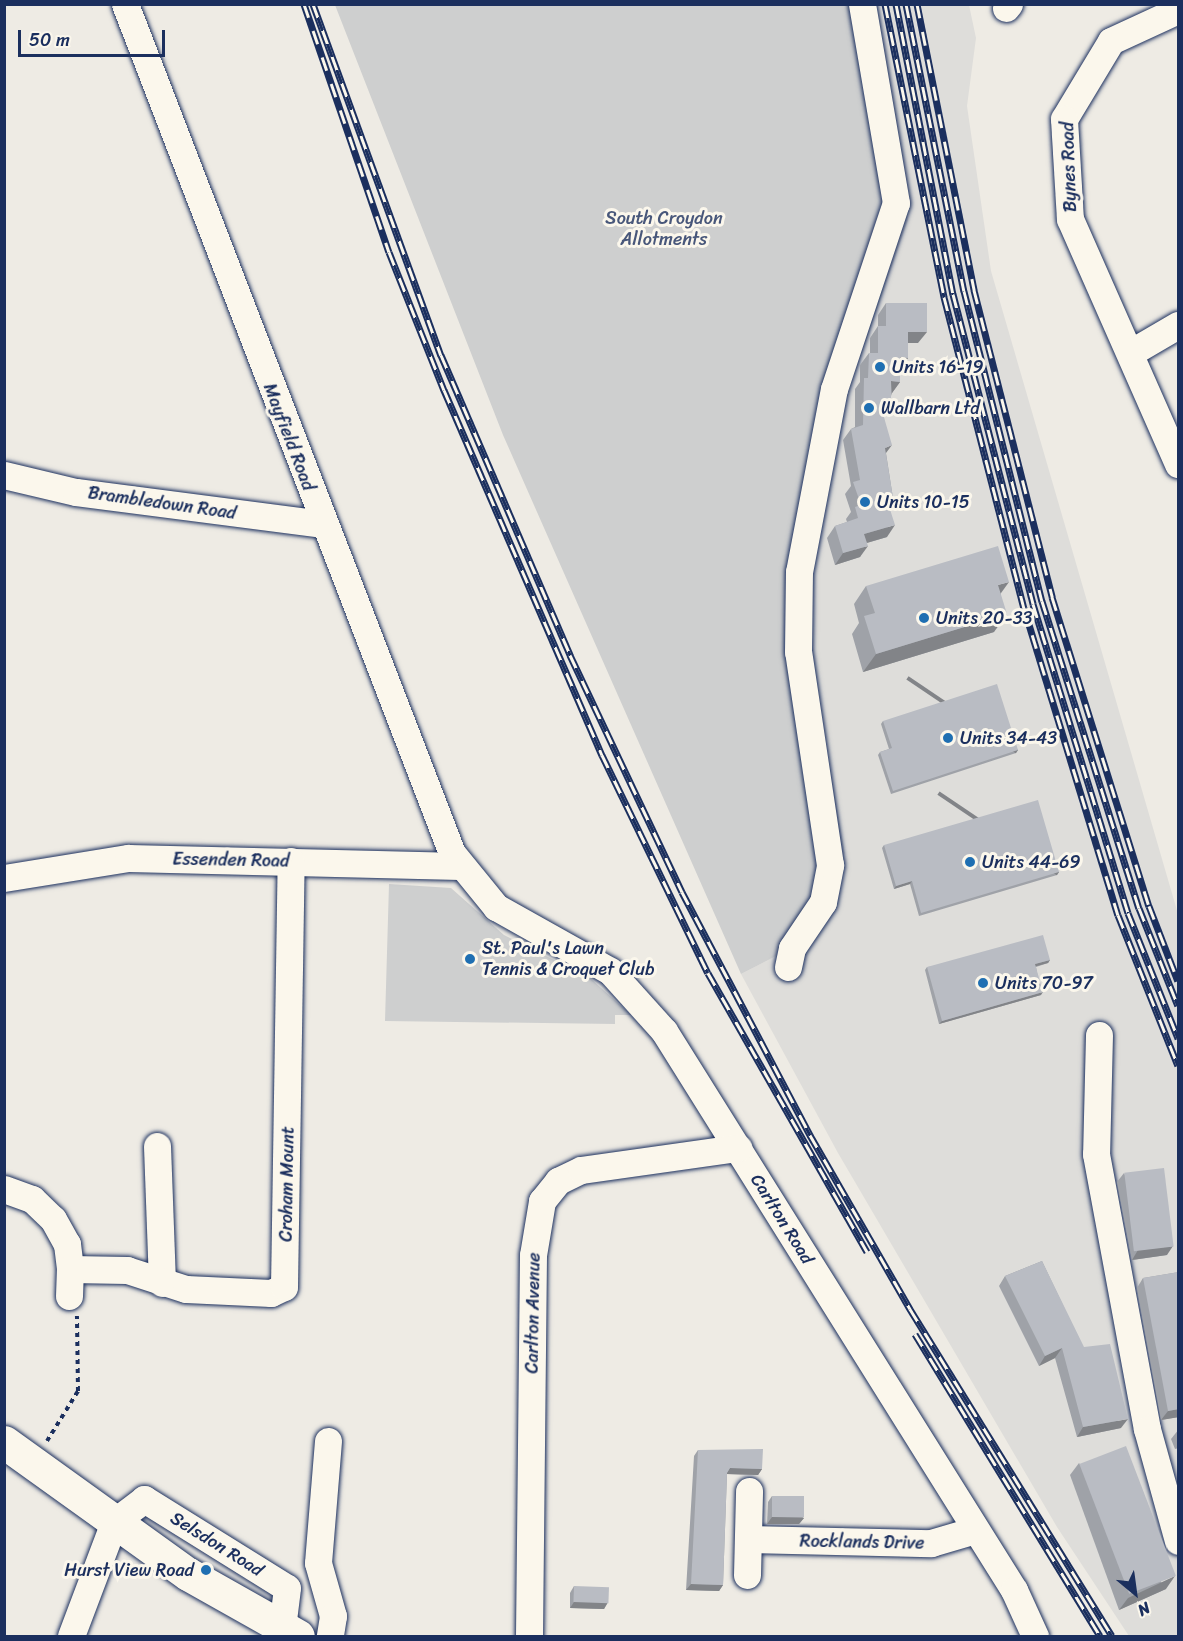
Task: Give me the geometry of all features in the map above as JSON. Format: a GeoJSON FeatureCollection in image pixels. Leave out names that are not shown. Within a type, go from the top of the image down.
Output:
{"type":"FeatureCollection","features":[{"type":"Feature","properties":{"kind":"main road"},"geometry":{"type":"LineString","coordinates":[[4,1442],[194,1578],[290,1632]]}},
{"type":"Feature","properties":{"kind":"street","name":"Mayfield Road"},"geometry":{"type":"LineString","coordinates":[[125,4],[437,820],[460,866]]}},
{"type":"Feature","properties":{"kind":"street"},"geometry":{"type":"LineString","coordinates":[[788,967],[792,948],[823,902],[830,865],[798,652],[799,572],[834,389],[896,203],[862,4]]}},
{"type":"Feature","properties":{"kind":"street","name":"Bynes Road"},"geometry":{"type":"LineString","coordinates":[[1179,10],[1111,41],[1064,118],[1070,219],[1179,464]]}},
{"type":"Feature","properties":{"kind":"street"},"geometry":{"type":"LineString","coordinates":[[1130,353],[1179,325]]}},
{"type":"Feature","properties":{"kind":"street","name":"Brambledown Road"},"geometry":{"type":"LineString","coordinates":[[4,475],[76,492],[322,524]]}},
{"type":"Feature","properties":{"kind":"street","name":"Essenden Road"},"geometry":{"type":"LineString","coordinates":[[4,878],[128,858],[460,866]]}},
{"type":"Feature","properties":{"kind":"street","name":"Croham Mount"},"geometry":{"type":"LineString","coordinates":[[70,1269],[127,1270],[162,1283],[271,1293],[284,1287],[291,861]]}},
{"type":"Feature","properties":{"kind":"street","name":"Carlton Road"},"geometry":{"type":"LineString","coordinates":[[460,866],[507,916],[600,964],[628,987],[664,1031],[975,1530],[1035,1636]]}},
{"type":"Feature","properties":{"kind":"street"},"geometry":{"type":"LineString","coordinates":[[1099,1035],[1096,1154],[1147,1430],[1179,1541]]}},
{"type":"Feature","properties":{"kind":"street"},"geometry":{"type":"LineString","coordinates":[[157,1146],[162,1283]]}},
{"type":"Feature","properties":{"kind":"street","name":"Carlton Avenue"},"geometry":{"type":"LineString","coordinates":[[530,1636],[533,1255],[542,1201],[558,1181],[581,1170],[738,1148]]}},
{"type":"Feature","properties":{"kind":"street"},"geometry":{"type":"LineString","coordinates":[[4,1189],[32,1199],[52,1219],[67,1244],[70,1269],[69,1296]]}},
{"type":"Feature","properties":{"kind":"street"},"geometry":{"type":"LineString","coordinates":[[328,1441],[318,1563],[333,1616],[330,1636]]}},
{"type":"Feature","properties":{"kind":"street"},"geometry":{"type":"LineString","coordinates":[[747,1575],[749,1491]]}},
{"type":"Feature","properties":{"kind":"street"},"geometry":{"type":"LineString","coordinates":[[70,1636],[114,1522]]}},
{"type":"Feature","properties":{"kind":"street","name":"Rocklands Drive"},"geometry":{"type":"LineString","coordinates":[[748,1539],[931,1543],[975,1530]]}},
{"type":"Feature","properties":{"kind":"path"},"geometry":{"type":"LineString","coordinates":[[34,1462],[78,1391],[77,1296],[69,1296]]}},
{"type":"Feature","properties":{"kind":"shaded area"},"geometry":{"type":"Polygon","coordinates":[[[867,5],[969,5],[976,38],[967,106],[991,271],[1178,914],[1178,1636],[1129,1636],[1057,1527],[838,1153],[741,974],[809,939],[845,853],[805,616],[838,428],[880,287],[867,5]]]}},
{"type":"Feature","properties":{"kind":"green space","name":"South Croydon Allotments"},"geometry":{"type":"Polygon","coordinates":[[[335,5],[867,5],[908,220],[835,429],[804,616],[845,853],[809,939],[741,974],[503,435],[335,5]]]}},
{"type":"Feature","properties":{"kind":"green space","name":"St. Paul's Lawn Tennis & Croquet Club"},"geometry":{"type":"Polygon","coordinates":[[[389,884],[451,888],[504,935],[590,978],[631,1015],[615,1015],[615,1024],[385,1021],[389,884]]]}},
{"type":"Feature","properties":{"kind":"building"},"geometry":{"type":"Polygon","coordinates":[[[886,303],[927,303],[927,332],[908,332],[908,358],[900,357],[900,382],[891,381],[891,407],[881,407],[892,445],[885,448],[893,498],[887,500],[895,525],[864,534],[868,546],[843,553],[835,526],[858,518],[855,507],[861,505],[853,482],[860,480],[851,429],[863,425],[864,378],[868,378],[869,353],[878,353],[878,326],[886,326],[886,303]]]}},
{"type":"Feature","properties":{"kind":"building","name":"Units 20-33"},"geometry":{"type":"Polygon","coordinates":[[[998,546],[1009,582],[998,585],[1007,614],[876,654],[864,616],[875,613],[866,586],[998,546]]]}},
{"type":"Feature","properties":{"kind":"building","name":"Units 34-43"},"geometry":{"type":"Polygon","coordinates":[[[997,684],[1018,750],[893,791],[880,752],[892,748],[883,721],[997,684]]]}},
{"type":"Feature","properties":{"kind":"building","name":"Units 44-69"},"geometry":{"type":"Polygon","coordinates":[[[1038,800],[1059,872],[921,913],[912,881],[896,886],[884,845],[1038,800]]]}},
{"type":"Feature","properties":{"kind":"building","name":"Units 70-97"},"geometry":{"type":"Polygon","coordinates":[[[1043,935],[1050,960],[1035,964],[1043,992],[942,1021],[927,967],[1043,935]]]}},
{"type":"Feature","properties":{"kind":"building"},"geometry":{"type":"Polygon","coordinates":[[[1164,1168],[1174,1246],[1134,1251],[1124,1173],[1164,1168]]]}},
{"type":"Feature","properties":{"kind":"building"},"geometry":{"type":"Polygon","coordinates":[[[1042,1261],[1084,1347],[1110,1344],[1128,1419],[1083,1427],[1062,1348],[1045,1356],[1005,1276],[1042,1261]]]}},
{"type":"Feature","properties":{"kind":"building"},"geometry":{"type":"Polygon","coordinates":[[[1179,1272],[1179,1409],[1168,1411],[1143,1278],[1179,1272]]]}},
{"type":"Feature","properties":{"kind":"building"},"geometry":{"type":"Polygon","coordinates":[[[1126,1446],[1176,1576],[1129,1594],[1079,1464],[1126,1446]]]}},
{"type":"Feature","properties":{"kind":"building"},"geometry":{"type":"Polygon","coordinates":[[[763,1449],[762,1469],[730,1468],[727,1473],[723,1585],[691,1584],[698,1450],[763,1449]]]}},
{"type":"Feature","properties":{"kind":"building"},"geometry":{"type":"Polygon","coordinates":[[[772,1496],[804,1496],[804,1517],[772,1517],[772,1496]]]}},
{"type":"Feature","properties":{"kind":"building"},"geometry":{"type":"Polygon","coordinates":[[[574,1586],[609,1587],[608,1603],[573,1602],[574,1586]]]}},
{"type":"Feature","properties":{"kind":"railway"},"geometry":{"type":"LineString","coordinates":[[304,4],[389,252],[444,390],[602,755],[708,973],[867,1252]]}},
{"type":"Feature","properties":{"kind":"railway"},"geometry":{"type":"LineString","coordinates":[[313,4],[441,355],[570,655],[682,892],[810,1135],[910,1309],[1112,1636]]}},
{"type":"Feature","properties":{"kind":"railway"},"geometry":{"type":"LineString","coordinates":[[885,4],[944,297],[1024,608],[1118,915],[1178,1066]]}},
{"type":"Feature","properties":{"kind":"railway"},"geometry":{"type":"LineString","coordinates":[[896,4],[953,294],[1033,604],[1128,913],[1178,1038]]}},
{"type":"Feature","properties":{"kind":"railway"},"geometry":{"type":"LineString","coordinates":[[906,4],[964,291],[1042,601],[1139,908],[1178,1006]]}},
{"type":"Feature","properties":{"kind":"railway"},"geometry":{"type":"LineString","coordinates":[[917,4],[974,290],[1052,597],[1149,906],[1178,981]]}},
{"type":"Feature","properties":{"kind":"railway"},"geometry":{"type":"LineString","coordinates":[[915,1334],[1100,1636]]}},
{"type":"Feature","properties":{"kind":"place","name":"Units 16-19"},"geometry":{"type":"Point","coordinates":[880,367]}},
{"type":"Feature","properties":{"kind":"place","name":"Wallbarn Ltd"},"geometry":{"type":"Point","coordinates":[869,408]}},
{"type":"Feature","properties":{"kind":"place","name":"Units 10-15"},"geometry":{"type":"Point","coordinates":[865,502]}},
{"type":"Feature","properties":{"kind":"place","name":"Units 20-33"},"geometry":{"type":"Point","coordinates":[924,618]}},
{"type":"Feature","properties":{"kind":"place","name":"Units 34-43"},"geometry":{"type":"Point","coordinates":[948,738]}},
{"type":"Feature","properties":{"kind":"place","name":"Units 44-69"},"geometry":{"type":"Point","coordinates":[970,862]}},
{"type":"Feature","properties":{"kind":"place","name":"St. Paul's Lawn Tennis & Croquet Club"},"geometry":{"type":"Point","coordinates":[470,959]}},
{"type":"Feature","properties":{"kind":"place","name":"Units 70-97"},"geometry":{"type":"Point","coordinates":[983,983]}},
{"type":"Feature","properties":{"kind":"place","name":"Hurst View Road"},"geometry":{"type":"Point","coordinates":[206,1570]}}]}
